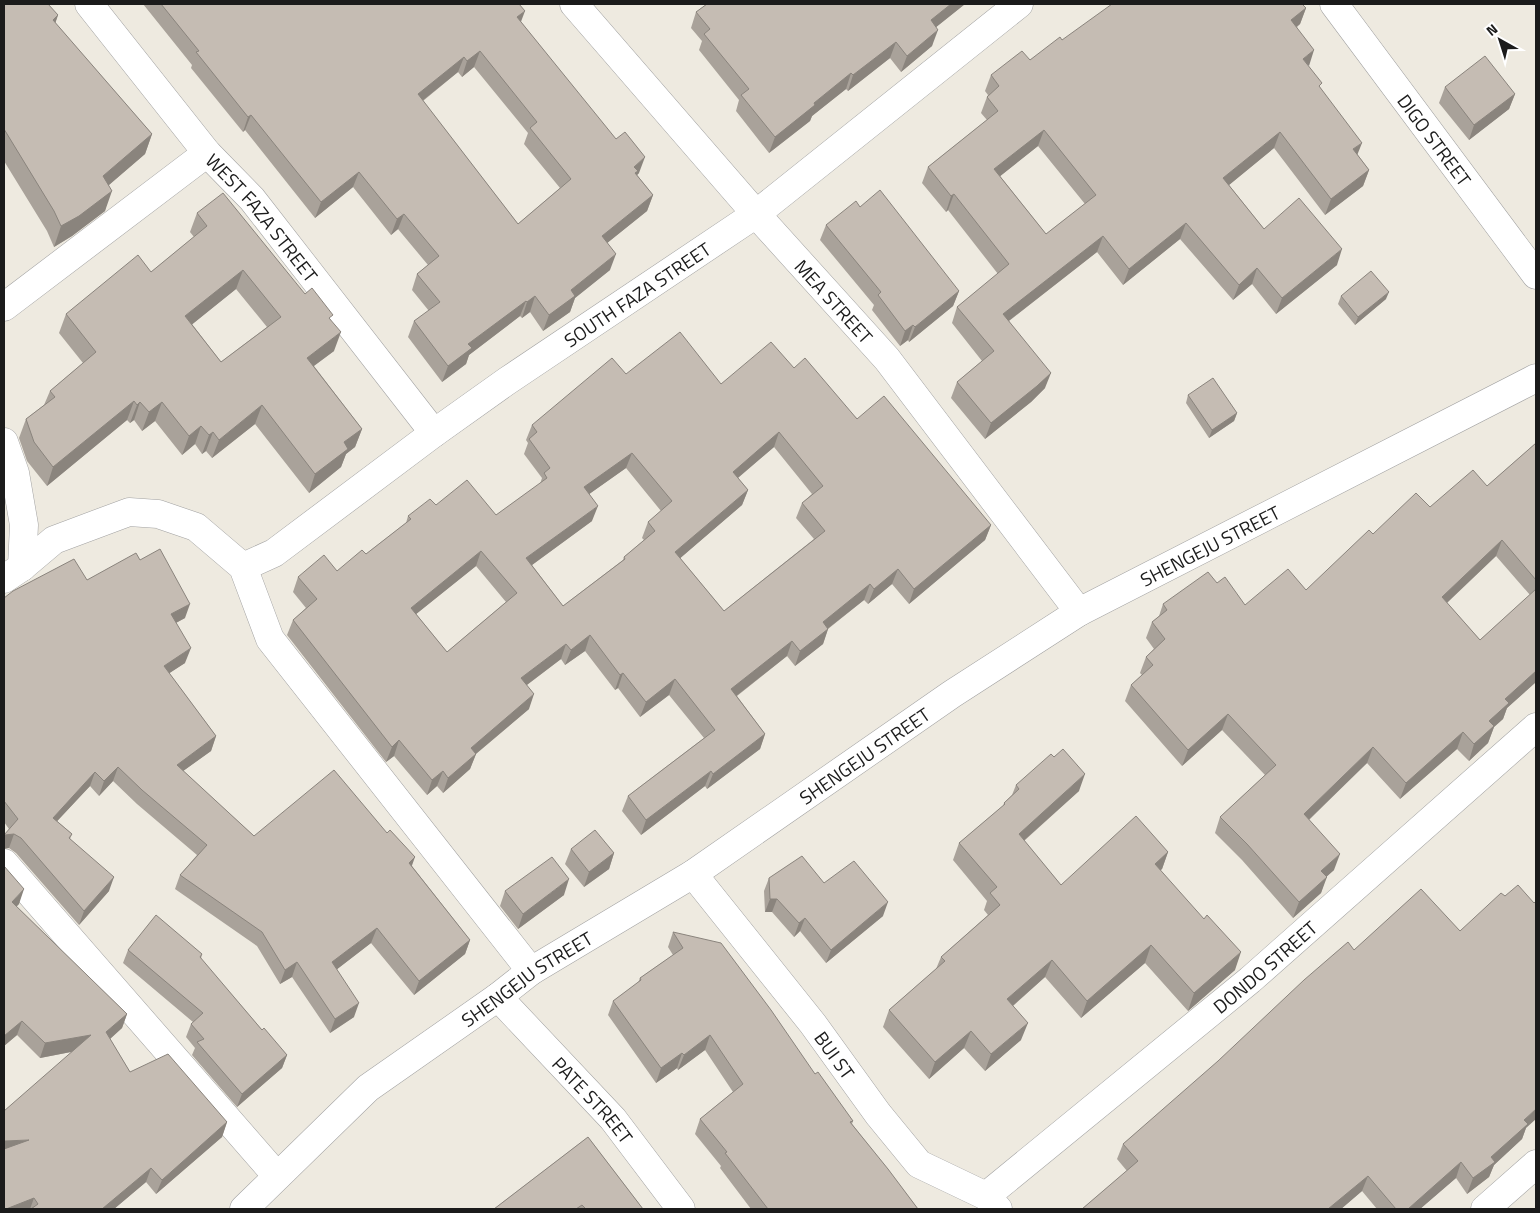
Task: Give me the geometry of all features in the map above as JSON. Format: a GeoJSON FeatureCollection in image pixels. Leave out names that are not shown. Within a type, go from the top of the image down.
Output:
{"type":"FeatureCollection","features":[{"type":"Feature","properties":{"kind":"street","name":"WEST FAZA STREET"},"geometry":{"type":"LineString","coordinates":[[89,4],[207,153],[252,199],[434,433]]}},
{"type":"Feature","properties":{"kind":"street","name":"MEA STREET"},"geometry":{"type":"LineString","coordinates":[[574,4],[756,214],[886,359],[1079,612]]}},
{"type":"Feature","properties":{"kind":"street","name":"SOUTH FAZA STREET"},"geometry":{"type":"LineString","coordinates":[[243,567],[274,553],[434,433],[756,214],[1019,4]]}},
{"type":"Feature","properties":{"kind":"street","name":"DIGO STREET"},"geometry":{"type":"LineString","coordinates":[[1334,4],[1536,275]]}},
{"type":"Feature","properties":{"kind":"street"},"geometry":{"type":"LineString","coordinates":[[4,308],[207,153]]}},
{"type":"Feature","properties":{"kind":"street","name":"SHENGEJU STREET"},"geometry":{"type":"LineString","coordinates":[[244,1209],[368,1088],[498,997],[531,971],[693,874],[952,694],[1079,612],[1536,378]]}},
{"type":"Feature","properties":{"kind":"street"},"geometry":{"type":"LineString","coordinates":[[4,442],[15,473],[24,525],[13,573]]}},
{"type":"Feature","properties":{"kind":"street"},"geometry":{"type":"LineString","coordinates":[[13,573],[54,540],[129,512],[158,514],[196,526],[243,567],[270,639],[531,971]]}},
{"type":"Feature","properties":{"kind":"street","name":"DONDO STREET"},"geometry":{"type":"LineString","coordinates":[[992,1203],[1250,980],[1536,727]]}},
{"type":"Feature","properties":{"kind":"street"},"geometry":{"type":"LineString","coordinates":[[4,863],[277,1176]]}},
{"type":"Feature","properties":{"kind":"street","name":"BUI ST"},"geometry":{"type":"LineString","coordinates":[[693,874],[813,1024],[878,1114],[919,1164],[992,1203]]}},
{"type":"Feature","properties":{"kind":"street","name":"PATE STREET"},"geometry":{"type":"LineString","coordinates":[[498,997],[613,1118],[680,1209]]}},
{"type":"Feature","properties":{"kind":"street"},"geometry":{"type":"LineString","coordinates":[[1485,1209],[1536,1164]]}},
{"type":"Feature","properties":{"kind":"building"},"geometry":{"type":"Polygon","coordinates":[[[4,4],[48,4],[58,15],[53,20],[152,134],[103,176],[112,191],[79,216],[61,226],[54,211],[4,129],[4,4]]]}},
{"type":"Feature","properties":{"kind":"building"},"geometry":{"type":"Polygon","coordinates":[[[161,4],[519,4],[525,11],[517,17],[616,139],[625,132],[645,157],[634,167],[638,171],[635,173],[653,195],[602,236],[616,254],[571,290],[575,296],[549,315],[535,296],[468,344],[472,348],[448,366],[414,321],[440,302],[417,274],[439,256],[404,214],[397,219],[359,172],[321,202],[251,115],[248,117],[196,52],[199,51],[161,4]],[[480,51],[467,61],[464,57],[418,94],[518,224],[571,179],[530,128],[537,122],[480,51]]]}},
{"type":"Feature","properties":{"kind":"building"},"geometry":{"type":"Polygon","coordinates":[[[707,4],[951,4],[931,20],[938,30],[907,56],[896,42],[853,75],[851,73],[775,137],[741,95],[749,89],[704,34],[710,29],[696,12],[707,4]]]}},
{"type":"Feature","properties":{"kind":"building"},"geometry":{"type":"Polygon","coordinates":[[[1112,4],[1302,4],[1306,8],[1291,20],[1314,50],[1303,59],[1322,83],[1319,86],[1362,143],[1353,149],[1369,170],[1331,199],[1280,132],[1223,178],[1264,229],[1299,198],[1342,249],[1282,298],[1257,268],[1239,285],[1186,223],[1129,269],[1103,236],[1003,314],[1051,373],[991,423],[957,382],[994,351],[957,307],[1009,264],[954,194],[951,196],[928,167],[998,111],[987,97],[999,86],[991,75],[1022,51],[1030,60],[1060,37],[1062,40],[1112,4]],[[1044,130],[994,169],[1046,234],[1096,195],[1044,130]]]}},
{"type":"Feature","properties":{"kind":"building"},"geometry":{"type":"Polygon","coordinates":[[[1485,56],[1515,94],[1474,125],[1445,87],[1485,56]]]}},
{"type":"Feature","properties":{"kind":"building"},"geometry":{"type":"Polygon","coordinates":[[[880,190],[959,291],[915,327],[913,325],[905,331],[878,295],[881,292],[826,225],[856,201],[860,207],[880,190]]]}},
{"type":"Feature","properties":{"kind":"building"},"geometry":{"type":"Polygon","coordinates":[[[223,193],[305,294],[312,288],[333,315],[329,318],[341,332],[307,358],[362,429],[344,442],[348,449],[315,474],[262,405],[219,440],[213,432],[209,435],[201,426],[189,436],[162,402],[149,412],[140,402],[137,405],[134,401],[53,467],[34,442],[26,419],[55,397],[50,391],[96,352],[66,314],[138,255],[151,272],[207,226],[197,213],[223,193]],[[243,270],[185,316],[221,362],[281,317],[243,270]]]}},
{"type":"Feature","properties":{"kind":"building"},"geometry":{"type":"Polygon","coordinates":[[[1371,271],[1389,292],[1358,317],[1341,296],[1371,271]]]}},
{"type":"Feature","properties":{"kind":"building"},"geometry":{"type":"Polygon","coordinates":[[[680,332],[721,384],[771,342],[794,368],[805,358],[857,419],[884,396],[991,525],[914,589],[898,569],[874,589],[870,584],[823,622],[828,629],[800,651],[792,641],[731,689],[765,734],[713,774],[711,771],[646,820],[628,796],[715,730],[675,679],[646,702],[623,673],[620,675],[590,635],[571,650],[566,644],[521,678],[534,694],[471,748],[476,754],[448,778],[443,771],[432,780],[399,740],[392,747],[293,620],[317,599],[298,577],[324,555],[337,571],[362,550],[366,554],[411,519],[408,516],[430,499],[436,505],[467,480],[496,515],[547,478],[544,473],[550,468],[529,439],[537,432],[532,425],[612,358],[626,374],[680,332]],[[779,432],[733,472],[748,490],[675,552],[724,611],[825,531],[802,503],[823,486],[779,432]],[[632,453],[584,487],[598,506],[526,558],[563,606],[625,559],[624,557],[655,531],[648,522],[672,501],[632,453]],[[481,551],[411,608],[447,652],[517,593],[481,551]]]}},
{"type":"Feature","properties":{"kind":"building"},"geometry":{"type":"Polygon","coordinates":[[[1213,378],[1237,413],[1212,430],[1188,395],[1213,378]]]}},
{"type":"Feature","properties":{"kind":"building"},"geometry":{"type":"Polygon","coordinates":[[[1536,443],[1536,580],[1502,540],[1442,597],[1480,640],[1536,589],[1536,671],[1505,699],[1509,703],[1489,721],[1494,726],[1474,744],[1463,732],[1406,783],[1373,747],[1304,814],[1340,854],[1321,871],[1327,877],[1299,902],[1220,817],[1276,765],[1228,714],[1188,750],[1131,685],[1153,665],[1146,657],[1165,639],[1152,622],[1167,610],[1163,604],[1208,572],[1217,583],[1225,577],[1245,605],[1288,569],[1306,590],[1369,530],[1373,534],[1416,493],[1430,507],[1473,470],[1487,486],[1536,443]]]}},
{"type":"Feature","properties":{"kind":"building"},"geometry":{"type":"Polygon","coordinates":[[[160,549],[190,604],[171,614],[191,648],[164,666],[216,736],[177,765],[254,836],[334,770],[387,833],[390,830],[415,857],[409,863],[470,940],[419,981],[377,928],[332,962],[359,1003],[335,1019],[297,962],[285,970],[262,932],[180,875],[207,845],[118,767],[104,781],[95,772],[53,818],[72,834],[69,838],[114,877],[84,911],[21,838],[14,834],[4,835],[18,819],[4,801],[4,598],[13,591],[74,559],[87,580],[136,553],[140,560],[160,549]]]}},
{"type":"Feature","properties":{"kind":"building"},"geometry":{"type":"Polygon","coordinates":[[[1063,749],[1085,774],[1019,834],[1061,885],[1136,816],[1168,852],[1155,864],[1204,919],[1207,915],[1241,952],[1194,993],[1151,945],[1087,1001],[1052,960],[1007,999],[1028,1023],[991,1054],[971,1031],[935,1062],[889,1010],[945,961],[941,957],[1000,905],[990,893],[997,887],[959,843],[1005,804],[1019,789],[1016,785],[1051,754],[1054,757],[1063,749]]]}},
{"type":"Feature","properties":{"kind":"building"},"geometry":{"type":"Polygon","coordinates":[[[595,830],[614,853],[589,872],[571,849],[595,830]]]}},
{"type":"Feature","properties":{"kind":"building"},"geometry":{"type":"Polygon","coordinates":[[[802,856],[824,883],[854,861],[888,902],[831,950],[805,918],[799,923],[777,899],[770,899],[769,878],[802,856]]]}},
{"type":"Feature","properties":{"kind":"building"},"geometry":{"type":"Polygon","coordinates":[[[552,857],[569,879],[523,914],[505,891],[552,857]]]}},
{"type":"Feature","properties":{"kind":"building"},"geometry":{"type":"Polygon","coordinates":[[[4,866],[24,889],[12,902],[127,1014],[106,1032],[130,1072],[168,1054],[227,1122],[162,1180],[151,1168],[102,1209],[31,1209],[38,1204],[34,1198],[4,1209],[4,1149],[29,1140],[4,1141],[4,1111],[91,1035],[45,1043],[22,1021],[4,1036],[4,866]]]}},
{"type":"Feature","properties":{"kind":"building"},"geometry":{"type":"Polygon","coordinates":[[[1518,885],[1534,903],[1536,901],[1536,1109],[1524,1120],[1528,1124],[1491,1157],[1495,1162],[1473,1178],[1461,1162],[1408,1209],[1396,1209],[1368,1176],[1328,1209],[1082,1209],[1138,1161],[1123,1144],[1218,1061],[1304,980],[1348,942],[1354,950],[1421,889],[1460,931],[1501,893],[1505,896],[1518,885]]]}},
{"type":"Feature","properties":{"kind":"building"},"geometry":{"type":"Polygon","coordinates":[[[156,915],[202,954],[200,957],[262,1030],[264,1028],[287,1055],[242,1094],[197,1042],[204,1039],[191,1024],[203,1013],[128,950],[156,915]]]}},
{"type":"Feature","properties":{"kind":"building"},"geometry":{"type":"Polygon","coordinates":[[[673,932],[721,943],[771,1010],[815,1074],[818,1072],[853,1121],[850,1122],[918,1209],[768,1209],[725,1153],[727,1152],[700,1119],[743,1084],[710,1035],[684,1055],[682,1053],[661,1068],[613,1001],[641,980],[640,978],[683,948],[673,932]]]}},
{"type":"Feature","properties":{"kind":"building"},"geometry":{"type":"Polygon","coordinates":[[[588,1137],[643,1209],[586,1209],[582,1205],[576,1209],[494,1209],[588,1137]]]}}]}
